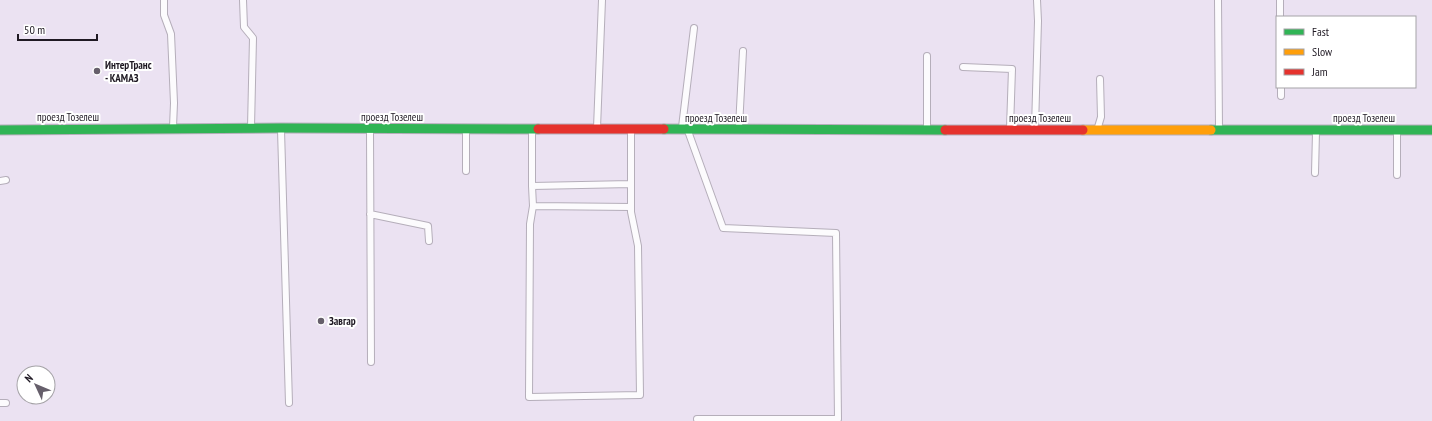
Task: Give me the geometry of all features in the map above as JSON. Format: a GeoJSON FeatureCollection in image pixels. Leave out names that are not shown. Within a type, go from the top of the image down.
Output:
{"type":"FeatureCollection","features":[{"type":"Feature","properties":{"kind":"street","name":"проезд Тозелеш"},"geometry":{"type":"LineString","coordinates":[[0,130],[251,128],[370,130],[1432,130]]}},
{"type":"Feature","properties":{"kind":"lane"},"geometry":{"type":"LineString","coordinates":[[164,0],[164,15],[171,34],[174,103],[173,129]]}},
{"type":"Feature","properties":{"kind":"lane"},"geometry":{"type":"LineString","coordinates":[[244,0],[244,27],[253,38],[251,128]]}},
{"type":"Feature","properties":{"kind":"lane"},"geometry":{"type":"LineString","coordinates":[[597,130],[602,0]]}},
{"type":"Feature","properties":{"kind":"lane"},"geometry":{"type":"LineString","coordinates":[[1035,130],[1038,21],[1037,0]]}},
{"type":"Feature","properties":{"kind":"lane"},"geometry":{"type":"LineString","coordinates":[[1218,0],[1219,130]]}},
{"type":"Feature","properties":{"kind":"lane"},"geometry":{"type":"LineString","coordinates":[[1280,0],[1280,16]]}},
{"type":"Feature","properties":{"kind":"lane"},"geometry":{"type":"LineString","coordinates":[[694,28],[684,130],[723,228],[836,233],[838,419],[697,419]]}},
{"type":"Feature","properties":{"kind":"lane"},"geometry":{"type":"LineString","coordinates":[[738,130],[743,51]]}},
{"type":"Feature","properties":{"kind":"lane"},"geometry":{"type":"LineString","coordinates":[[927,56],[927,130]]}},
{"type":"Feature","properties":{"kind":"lane"},"geometry":{"type":"LineString","coordinates":[[963,67],[1012,69],[1010,130]]}},
{"type":"Feature","properties":{"kind":"lane"},"geometry":{"type":"LineString","coordinates":[[1097,130],[1101,117],[1100,79]]}},
{"type":"Feature","properties":{"kind":"lane"},"geometry":{"type":"LineString","coordinates":[[1281,88],[1281,96]]}},
{"type":"Feature","properties":{"kind":"lane"},"geometry":{"type":"LineString","coordinates":[[280,128],[289,403]]}},
{"type":"Feature","properties":{"kind":"lane"},"geometry":{"type":"LineString","coordinates":[[370,130],[371,362]]}},
{"type":"Feature","properties":{"kind":"lane"},"geometry":{"type":"LineString","coordinates":[[466,130],[466,171]]}},
{"type":"Feature","properties":{"kind":"lane"},"geometry":{"type":"LineString","coordinates":[[532,130],[533,206],[530,224],[529,397],[640,395],[638,246],[631,207],[631,130]]}},
{"type":"Feature","properties":{"kind":"lane"},"geometry":{"type":"LineString","coordinates":[[1315,173],[1316,130]]}},
{"type":"Feature","properties":{"kind":"lane"},"geometry":{"type":"LineString","coordinates":[[1397,130],[1397,175]]}},
{"type":"Feature","properties":{"kind":"lane"},"geometry":{"type":"LineString","coordinates":[[532,186],[631,184]]}},
{"type":"Feature","properties":{"kind":"lane"},"geometry":{"type":"LineString","coordinates":[[533,206],[631,207]]}},
{"type":"Feature","properties":{"kind":"lane"},"geometry":{"type":"LineString","coordinates":[[370,214],[428,226],[429,241]]}},
{"type":"Feature","properties":{"kind":"traffic: fast"},"geometry":{"type":"LineString","coordinates":[[0,130],[281,128],[538,129]]}},
{"type":"Feature","properties":{"kind":"traffic: fast"},"geometry":{"type":"LineString","coordinates":[[664,129],[945,130]]}},
{"type":"Feature","properties":{"kind":"traffic: fast"},"geometry":{"type":"LineString","coordinates":[[1211,130],[1432,130]]}},
{"type":"Feature","properties":{"kind":"traffic: slow"},"geometry":{"type":"LineString","coordinates":[[1083,130],[1211,130]]}},
{"type":"Feature","properties":{"kind":"traffic: jam"},"geometry":{"type":"LineString","coordinates":[[538,129],[664,129]]}},
{"type":"Feature","properties":{"kind":"traffic: jam"},"geometry":{"type":"LineString","coordinates":[[945,130],[1083,130]]}},
{"type":"Feature","properties":{"kind":"place","name":"ИнтерТранс - КАМАЗ"},"geometry":{"type":"Point","coordinates":[97,71]}},
{"type":"Feature","properties":{"kind":"place","name":"Завгар"},"geometry":{"type":"Point","coordinates":[321,321]}}]}
